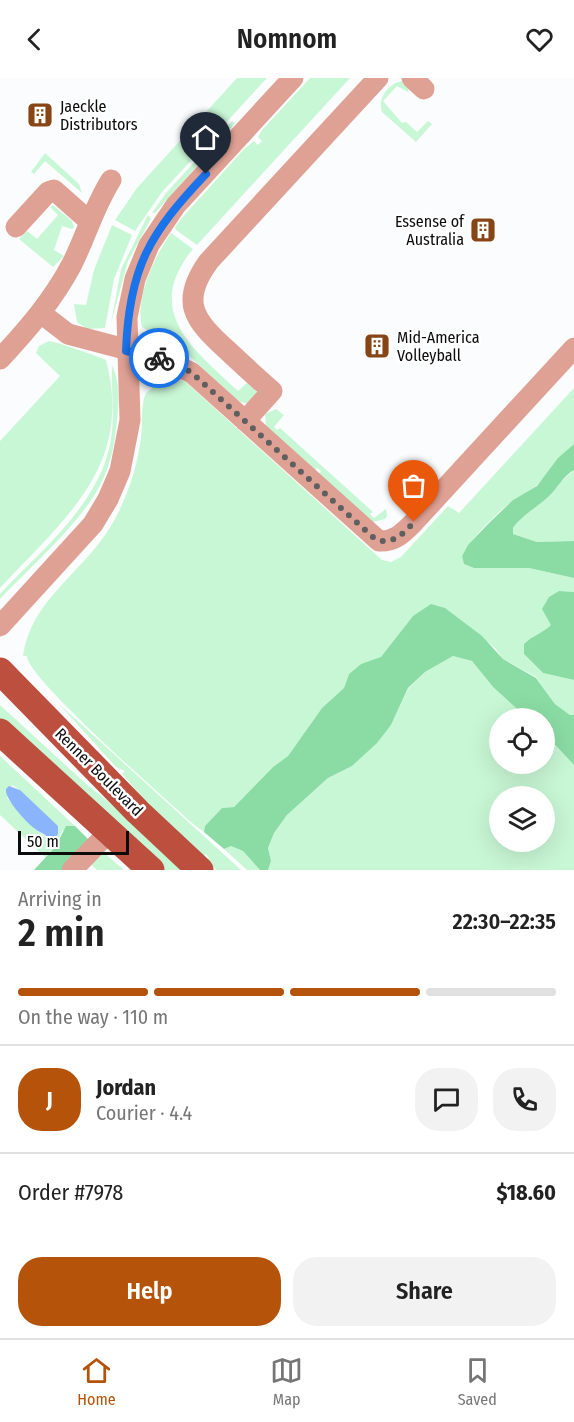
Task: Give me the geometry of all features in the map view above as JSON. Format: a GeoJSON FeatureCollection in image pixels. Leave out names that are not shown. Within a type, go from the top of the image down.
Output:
{"type":"FeatureCollection","features":[{"type":"Feature","properties":{"kind":"main road","name":"Renner Boulevard"},"geometry":{"type":"LineString","coordinates":[[0,671],[138,812],[201,870]]}},
{"type":"Feature","properties":{"kind":"main road"},"geometry":{"type":"LineString","coordinates":[[0,696],[96,786],[114,800],[138,812]]}},
{"type":"Feature","properties":{"kind":"main road"},"geometry":{"type":"LineString","coordinates":[[0,732],[151,870]]}},
{"type":"Feature","properties":{"kind":"street"},"geometry":{"type":"LineString","coordinates":[[0,626],[76,546],[108,499],[126,449],[131,389],[126,351],[130,297],[142,259],[156,233],[176,205],[293,78]]}},
{"type":"Feature","properties":{"kind":"street"},"geometry":{"type":"LineString","coordinates":[[244,421],[272,391],[201,324],[194,309],[193,287],[208,261],[378,78]]}},
{"type":"Feature","properties":{"kind":"street"},"geometry":{"type":"LineString","coordinates":[[0,359],[42,314],[72,264],[89,221],[111,180]]}},
{"type":"Feature","properties":{"kind":"street"},"geometry":{"type":"LineString","coordinates":[[16,227],[48,192],[54,190],[89,221]]}},
{"type":"Feature","properties":{"kind":"street"},"geometry":{"type":"LineString","coordinates":[[42,314],[68,334],[176,363],[192,373],[375,539],[389,542],[400,536],[414,522],[574,348]]}},
{"type":"Feature","properties":{"kind":"street"},"geometry":{"type":"LineString","coordinates":[[72,870],[109,832]]}},
{"type":"Feature","properties":{"kind":"green space"},"geometry":{"type":"Polygon","coordinates":[[[237,78],[267,78],[162,192],[135,231],[115,220],[137,188],[237,78]]]}},
{"type":"Feature","properties":{"kind":"green space"},"geometry":{"type":"Polygon","coordinates":[[[310,78],[350,78],[197,245],[176,230],[175,227],[181,219],[244,149],[254,141],[258,145],[262,141],[258,137],[262,130],[310,78]]]}},
{"type":"Feature","properties":{"kind":"green space"},"geometry":{"type":"Polygon","coordinates":[[[403,81],[409,87],[408,92],[397,86],[383,101],[402,123],[406,122],[417,132],[428,121],[432,124],[416,142],[382,112],[381,102],[385,92],[393,84],[403,81]]]}},
{"type":"Feature","properties":{"kind":"green space"},"geometry":{"type":"Polygon","coordinates":[[[232,121],[235,123],[232,127],[155,213],[152,213],[166,193],[232,121]]]}},
{"type":"Feature","properties":{"kind":"green space"},"geometry":{"type":"Polygon","coordinates":[[[45,153],[79,184],[82,193],[45,161],[34,174],[31,172],[45,153]]]}},
{"type":"Feature","properties":{"kind":"green space"},"geometry":{"type":"Polygon","coordinates":[[[53,205],[72,221],[74,227],[72,229],[62,226],[54,250],[64,256],[53,267],[19,239],[27,231],[37,239],[58,215],[50,207],[53,205]]]}},
{"type":"Feature","properties":{"kind":"green space"},"geometry":{"type":"Polygon","coordinates":[[[148,215],[151,219],[128,261],[111,323],[121,269],[148,215]]]}},
{"type":"Feature","properties":{"kind":"green space"},"geometry":{"type":"Polygon","coordinates":[[[112,225],[132,235],[114,279],[105,328],[87,329],[77,322],[74,304],[86,305],[94,270],[112,225]]]}},
{"type":"Feature","properties":{"kind":"green space"},"geometry":{"type":"Polygon","coordinates":[[[171,233],[193,249],[178,271],[172,291],[173,310],[180,328],[205,360],[238,391],[247,383],[256,391],[257,394],[248,404],[238,401],[185,352],[142,327],[141,303],[144,290],[158,254],[171,233]]]}},
{"type":"Feature","properties":{"kind":"green space"},"geometry":{"type":"Polygon","coordinates":[[[49,341],[106,360],[112,397],[110,431],[102,461],[88,488],[48,538],[0,588],[0,441],[60,376],[36,353],[39,346],[49,341]]]}},
{"type":"Feature","properties":{"kind":"green space"},"geometry":{"type":"Polygon","coordinates":[[[112,366],[118,385],[118,406],[113,449],[104,477],[96,493],[72,525],[0,599],[0,594],[68,524],[95,484],[105,462],[111,439],[112,366]]]}},
{"type":"Feature","properties":{"kind":"green space"},"geometry":{"type":"Polygon","coordinates":[[[176,378],[187,383],[382,560],[391,562],[401,557],[448,506],[459,513],[574,388],[574,444],[536,486],[512,501],[491,520],[462,556],[464,564],[474,568],[529,568],[574,578],[574,592],[559,591],[549,618],[552,625],[524,644],[524,654],[543,673],[574,680],[574,715],[570,715],[555,704],[536,677],[503,659],[495,648],[457,617],[413,616],[381,658],[361,664],[349,674],[344,688],[322,708],[288,756],[273,767],[234,807],[222,808],[205,826],[204,832],[192,823],[72,712],[49,688],[33,668],[27,656],[23,656],[28,636],[46,603],[98,545],[121,508],[137,462],[146,393],[160,381],[176,378]]]}},
{"type":"Feature","properties":{"kind":"green space"},"geometry":{"type":"Polygon","coordinates":[[[276,409],[284,415],[274,427],[277,430],[280,428],[373,512],[370,514],[374,518],[386,509],[385,519],[373,522],[319,474],[321,471],[317,468],[315,470],[266,426],[265,414],[276,409]]]}},
{"type":"Feature","properties":{"kind":"green space"},"geometry":{"type":"Polygon","coordinates":[[[574,444],[574,470],[548,497],[517,523],[513,528],[513,534],[537,542],[574,541],[574,578],[529,568],[474,568],[464,564],[462,556],[468,545],[513,500],[537,486],[558,458],[574,444]]]}},
{"type":"Feature","properties":{"kind":"green space"},"geometry":{"type":"Polygon","coordinates":[[[574,470],[574,541],[537,542],[513,534],[513,528],[520,519],[574,470]]]}},
{"type":"Feature","properties":{"kind":"green space"},"geometry":{"type":"Polygon","coordinates":[[[559,591],[574,592],[574,680],[543,673],[524,654],[524,644],[551,625],[542,609],[549,597],[559,591]]]}},
{"type":"Feature","properties":{"kind":"green space"},"geometry":{"type":"Polygon","coordinates":[[[431,604],[445,608],[482,636],[503,659],[536,678],[555,704],[570,715],[574,715],[574,765],[555,745],[555,708],[516,708],[493,687],[472,661],[453,656],[425,672],[408,688],[391,725],[377,743],[352,766],[328,778],[287,815],[274,833],[268,848],[271,861],[268,870],[260,870],[243,851],[231,846],[224,849],[204,832],[205,826],[222,808],[234,807],[273,767],[288,756],[322,708],[344,688],[349,674],[361,664],[381,657],[413,616],[431,604]]]}},
{"type":"Feature","properties":{"kind":"green space"},"geometry":{"type":"Polygon","coordinates":[[[453,656],[472,661],[493,687],[516,708],[489,708],[489,774],[555,774],[555,745],[574,765],[574,870],[268,870],[271,861],[268,848],[274,833],[287,815],[328,778],[352,766],[376,743],[391,725],[408,689],[425,672],[453,656]]]}},
{"type":"Feature","properties":{"kind":"green space"},"geometry":{"type":"Polygon","coordinates":[[[59,704],[241,870],[216,870],[206,860],[209,858],[206,854],[203,857],[154,812],[122,774],[125,771],[116,767],[59,704]]]}},
{"type":"Feature","properties":{"kind":"green space"},"geometry":{"type":"Polygon","coordinates":[[[0,705],[84,782],[187,870],[164,870],[0,719],[0,705]]]}},
{"type":"Feature","properties":{"kind":"green space"},"geometry":{"type":"Polygon","coordinates":[[[0,756],[75,826],[62,831],[56,846],[45,857],[0,815],[0,756]],[[12,785],[7,798],[34,828],[52,841],[20,790],[12,785]]]}},
{"type":"Feature","properties":{"kind":"green space"},"geometry":{"type":"Polygon","coordinates":[[[66,826],[75,826],[92,843],[66,870],[34,870],[56,846],[66,826]]]}},
{"type":"Feature","properties":{"kind":"green space"},"geometry":{"type":"Polygon","coordinates":[[[231,846],[243,851],[260,870],[247,870],[224,849],[231,846]]]}},
{"type":"Feature","properties":{"kind":"green space"},"geometry":{"type":"Polygon","coordinates":[[[101,850],[124,870],[97,870],[89,863],[101,850]]]}},
{"type":"Feature","properties":{"kind":"water"},"geometry":{"type":"Polygon","coordinates":[[[9,786],[20,790],[58,826],[58,834],[54,840],[50,840],[34,828],[16,810],[6,793],[9,786]]]}},
{"type":"Feature","properties":{"kind":"way so far"},"geometry":{"type":"LineString","coordinates":[[159,358],[176,363],[192,373],[375,539],[389,542],[400,536],[414,522]]}},
{"type":"Feature","properties":{"kind":"place","name":"Jaeckle Distributors"},"geometry":{"type":"Point","coordinates":[40,115]}},
{"type":"Feature","properties":{"kind":"place","name":"Essense of Australia"},"geometry":{"type":"Point","coordinates":[483,230]}},
{"type":"Feature","properties":{"kind":"place","name":"Mid-America Volleyball"},"geometry":{"type":"Point","coordinates":[377,346]}},
{"type":"Feature","properties":{"kind":"route"},"geometry":{"type":"LineString","coordinates":[[159,358],[126,351],[130,297],[142,259],[156,233],[176,205],[206,174]]}}]}
